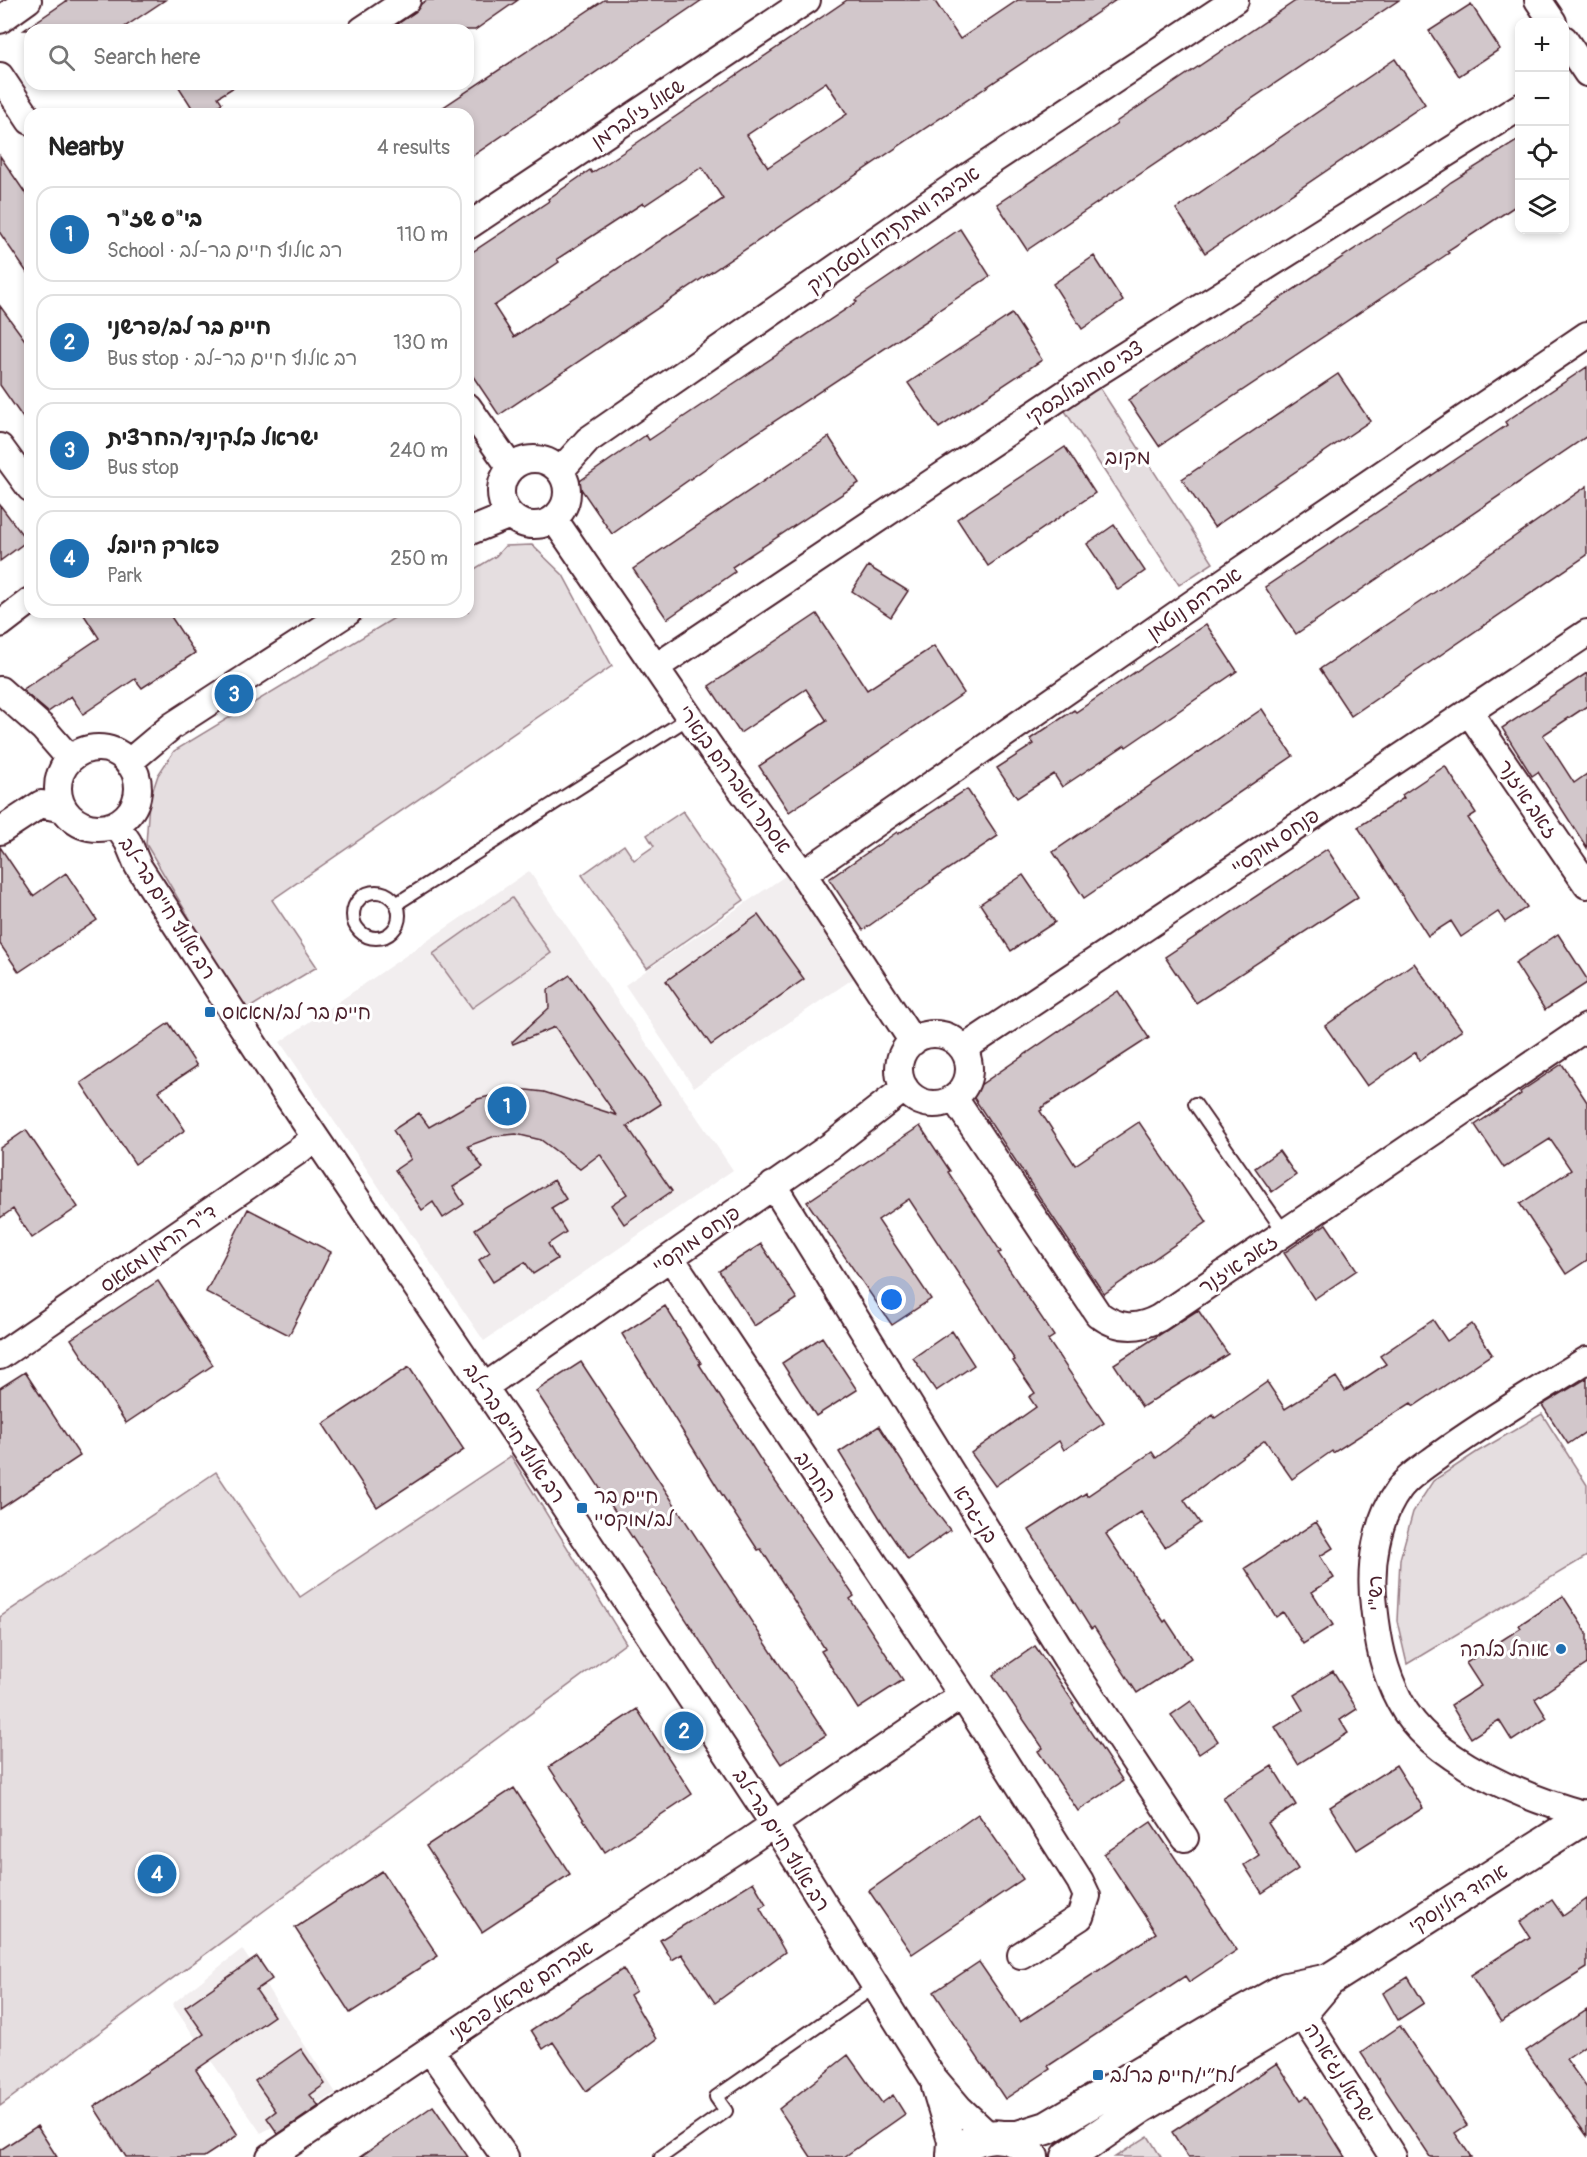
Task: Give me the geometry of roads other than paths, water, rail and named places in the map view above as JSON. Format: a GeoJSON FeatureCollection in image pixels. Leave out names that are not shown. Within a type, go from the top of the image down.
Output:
{"type":"FeatureCollection","features":[{"type":"Feature","properties":{"kind":"street"},"geometry":{"type":"LineString","coordinates":[[0,20],[28,0]]}},
{"type":"Feature","properties":{"kind":"street"},"geometry":{"type":"LineString","coordinates":[[371,24],[407,0]]}},
{"type":"Feature","properties":{"kind":"street","name":"שאול זילברמן"},"geometry":{"type":"LineString","coordinates":[[474,221],[807,0]]}},
{"type":"Feature","properties":{"kind":"street","name":"אביבה ומתתיהו לוסטרניק"},"geometry":{"type":"LineString","coordinates":[[560,471],[588,440],[957,184],[1234,0]]}},
{"type":"Feature","properties":{"kind":"street"},"geometry":{"type":"LineString","coordinates":[[1538,0],[1550,18]]}},
{"type":"Feature","properties":{"kind":"street"},"geometry":{"type":"LineString","coordinates":[[1569,51],[1578,73]]}},
{"type":"Feature","properties":{"kind":"street"},"geometry":{"type":"LineString","coordinates":[[0,76],[24,112]]}},
{"type":"Feature","properties":{"kind":"street","name":"צבי סוחובולבסקי"},"geometry":{"type":"LineString","coordinates":[[656,668],[1087,379],[1515,110]]}},
{"type":"Feature","properties":{"kind":"street","name":"אברהם נוטמן"},"geometry":{"type":"LineString","coordinates":[[803,874],[1204,595],[1587,335]]}},
{"type":"Feature","properties":{"kind":"street"},"geometry":{"type":"LineString","coordinates":[[474,416],[511,468]]}},
{"type":"Feature","properties":{"kind":"street"},"geometry":{"type":"LineString","coordinates":[[0,447],[24,480]]}},
{"type":"Feature","properties":{"kind":"street"},"geometry":{"type":"LineString","coordinates":[[530,459],[541,459],[560,471],[568,491],[567,502],[554,519],[546,524],[526,525],[510,515],[501,496],[501,486],[511,468],[530,459]]}},
{"type":"Feature","properties":{"kind":"street"},"geometry":{"type":"LineString","coordinates":[[474,530],[510,515]]}},
{"type":"Feature","properties":{"kind":"street","name":"אסתר ואברהם בנארי"},"geometry":{"type":"LineString","coordinates":[[554,519],[690,717],[803,874],[913,1042]]}},
{"type":"Feature","properties":{"kind":"street"},"geometry":{"type":"LineString","coordinates":[[0,624],[24,606]]}},
{"type":"Feature","properties":{"kind":"street"},"geometry":{"type":"LineString","coordinates":[[128,763],[172,726],[339,618]]}},
{"type":"Feature","properties":{"kind":"street","name":"פנחס מוקסיי"},"geometry":{"type":"LineString","coordinates":[[963,1049],[1587,633]]}},
{"type":"Feature","properties":{"kind":"street"},"geometry":{"type":"LineString","coordinates":[[0,690],[43,728],[70,759]]}},
{"type":"Feature","properties":{"kind":"street","name":"זאב איזנר"},"geometry":{"type":"LineString","coordinates":[[1469,712],[1587,885]]}},
{"type":"Feature","properties":{"kind":"street"},"geometry":{"type":"LineString","coordinates":[[93,748],[107,749],[119,754],[128,763],[135,773],[137,796],[133,808],[126,817],[105,828],[92,828],[81,825],[63,809],[58,796],[58,783],[62,770],[70,759],[93,748]]}},
{"type":"Feature","properties":{"kind":"street"},"geometry":{"type":"LineString","coordinates":[[0,831],[41,804],[63,809]]}},
{"type":"Feature","properties":{"kind":"street","name":"רב אלוף חיים בר-לב"},"geometry":{"type":"LineString","coordinates":[[116,824],[128,842],[138,866],[315,1137],[484,1387],[772,1823],[931,2075],[959,2108],[996,2137]]}},
{"type":"Feature","properties":{"kind":"street","name":"זאב איזנר"},"geometry":{"type":"LineString","coordinates":[[954,1098],[1098,1314],[1118,1326],[1139,1326],[1159,1318],[1587,1027]]}},
{"type":"Feature","properties":{"kind":"street"},"geometry":{"type":"LineString","coordinates":[[935,1034],[954,1040],[963,1049],[969,1066],[968,1079],[954,1098],[942,1103],[927,1103],[914,1097],[905,1088],[901,1081],[899,1067],[902,1055],[913,1042],[926,1035],[935,1034]]}},
{"type":"Feature","properties":{"kind":"street","name":"פנחס מוקסיי"},"geometry":{"type":"LineString","coordinates":[[484,1387],[832,1144],[905,1088]]}},
{"type":"Feature","properties":{"kind":"street","name":"ד\"ר הרמן מאאס"},"geometry":{"type":"LineString","coordinates":[[0,1356],[291,1156],[315,1137]]}},
{"type":"Feature","properties":{"kind":"street","name":"בן-גרא"},"geometry":{"type":"LineString","coordinates":[[773,1185],[1066,1658],[1185,1838]]}},
{"type":"Feature","properties":{"kind":"street","name":"החרוב"},"geometry":{"type":"LineString","coordinates":[[670,1258],[962,1695],[1080,1881],[1087,1896],[1080,1917],[1021,1955]]}},
{"type":"Feature","properties":{"kind":"street","name":"רש\"י"},"geometry":{"type":"LineString","coordinates":[[1587,1360],[1482,1426],[1428,1463],[1401,1487],[1386,1511],[1378,1537],[1372,1592],[1378,1647],[1401,1704],[1415,1724],[1448,1753],[1482,1774],[1561,1808],[1587,1815]]}},
{"type":"Feature","properties":{"kind":"street"},"geometry":{"type":"LineString","coordinates":[[772,1823],[962,1695]]}},
{"type":"Feature","properties":{"kind":"street","name":"אהוד דולינסקי"},"geometry":{"type":"LineString","coordinates":[[1068,2157],[1294,2000],[1587,1815]]}},
{"type":"Feature","properties":{"kind":"street","name":"אברהם ישראל פרשני"},"geometry":{"type":"LineString","coordinates":[[270,2157],[748,1842],[772,1823]]}},
{"type":"Feature","properties":{"kind":"street","name":"אהוד דולינסקי"},"geometry":{"type":"LineString","coordinates":[[952,2157],[959,2149],[973,2140],[1025,2136],[1047,2128],[1223,2024],[1294,2000]]}},
{"type":"Feature","properties":{"kind":"street","name":"ישראל נג'ארה"},"geometry":{"type":"LineString","coordinates":[[1294,2000],[1393,2157]]}},
{"type":"Feature","properties":{"kind":"street"},"geometry":{"type":"LineString","coordinates":[[430,2050],[505,2157]]}},
{"type":"Feature","properties":{"kind":"street","name":"רב אלוף חיים בר-לב"},"geometry":{"type":"LineString","coordinates":[[931,2075],[951,2141],[952,2157]]}},
{"type":"Feature","properties":{"kind":"street"},"geometry":{"type":"LineString","coordinates":[[996,2137],[1018,2143],[1032,2157]]}},
{"type":"Feature","properties":{"kind":"lane"},"geometry":{"type":"LineString","coordinates":[[396,904],[690,717]]}},
{"type":"Feature","properties":{"kind":"lane"},"geometry":{"type":"LineString","coordinates":[[1195,1104],[1284,1233]]}},
{"type":"Feature","properties":{"kind":"lane"},"geometry":{"type":"LineString","coordinates":[[661,2157],[726,2111],[716,2097],[874,1987]]}},
{"type":"Feature","properties":{"kind":"place","name":"ישראל בלקינד/החרצית"},"geometry":{"type":"Point","coordinates":[234,694]}},
{"type":"Feature","properties":{"kind":"place","name":"חיים בר לב/מאאס"},"geometry":{"type":"Point","coordinates":[210,1012]}},
{"type":"Feature","properties":{"kind":"place","name":"בי\"ס שז\"ר"},"geometry":{"type":"Point","coordinates":[507,1106]}},
{"type":"Feature","properties":{"kind":"place","name":"חיים בר לב/מוקסיי"},"geometry":{"type":"Point","coordinates":[582,1508]}},
{"type":"Feature","properties":{"kind":"place","name":"אוהל בלהה"},"geometry":{"type":"Point","coordinates":[1561,1649]}},
{"type":"Feature","properties":{"kind":"place","name":"חיים בר לב/פרשני"},"geometry":{"type":"Point","coordinates":[684,1731]}},
{"type":"Feature","properties":{"kind":"place","name":"פארק היובל"},"geometry":{"type":"Point","coordinates":[157,1874]}},
{"type":"Feature","properties":{"kind":"place","name":"לח״י/חיים ברלב"},"geometry":{"type":"Point","coordinates":[1098,2075]}},
{"type":"Feature","properties":{"kind":"district","name":"מקוב"},"geometry":{"type":"Point","coordinates":[1128,457]}}]}
